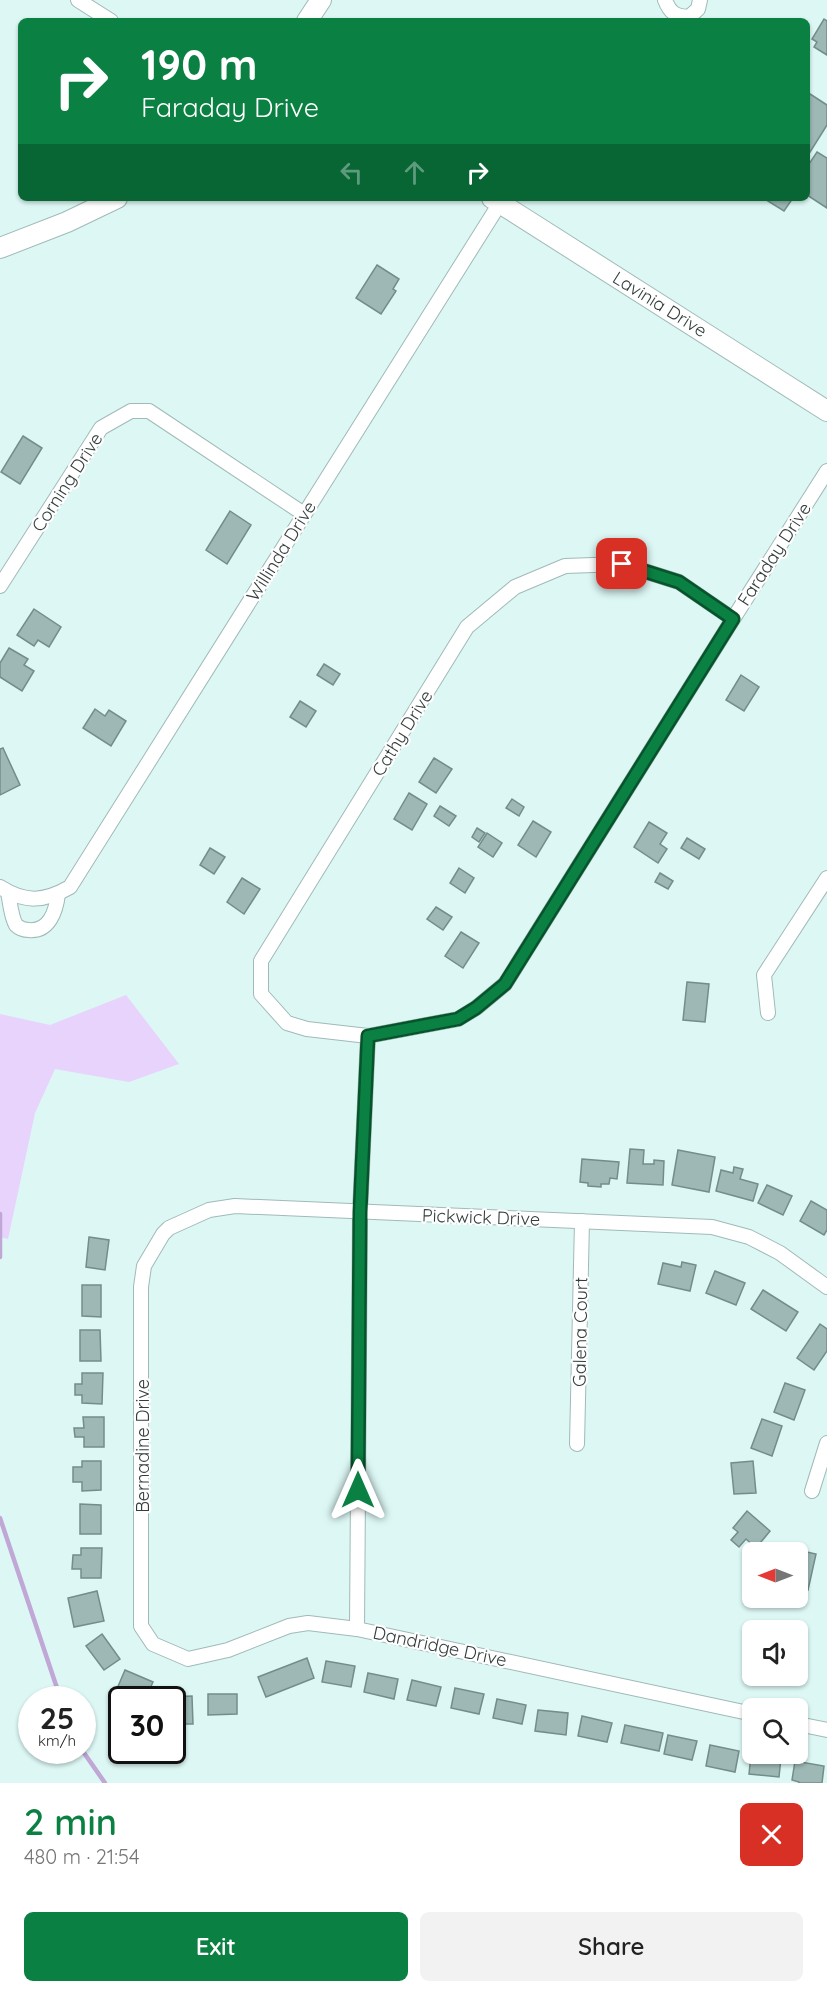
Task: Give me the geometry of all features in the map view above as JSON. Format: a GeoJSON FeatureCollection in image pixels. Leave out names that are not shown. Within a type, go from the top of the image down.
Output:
{"type":"FeatureCollection","features":[{"type":"Feature","properties":{"kind":"street"},"geometry":{"type":"LineString","coordinates":[[78,0],[106,18]]}},
{"type":"Feature","properties":{"kind":"street"},"geometry":{"type":"LineString","coordinates":[[309,18],[321,0]]}},
{"type":"Feature","properties":{"kind":"street"},"geometry":{"type":"LineString","coordinates":[[664,0],[669,11],[679,16],[689,17],[698,9],[700,0]]}},
{"type":"Feature","properties":{"kind":"street"},"geometry":{"type":"LineString","coordinates":[[0,248],[67,222],[111,201]]}},
{"type":"Feature","properties":{"kind":"street","name":"Willinda Drive"},"geometry":{"type":"LineString","coordinates":[[4,890],[16,924],[24,930],[37,931],[56,911],[58,894],[70,887],[304,514],[495,201]]}},
{"type":"Feature","properties":{"kind":"street","name":"Lavinia Drive"},"geometry":{"type":"LineString","coordinates":[[498,201],[827,411]]}},
{"type":"Feature","properties":{"kind":"street","name":"Corning Drive"},"geometry":{"type":"LineString","coordinates":[[0,586],[101,428],[130,411],[149,411],[304,514]]}},
{"type":"Feature","properties":{"kind":"street","name":"Faraday Drive"},"geometry":{"type":"LineString","coordinates":[[368,1036],[458,1019],[476,1008],[505,984],[827,471]]}},
{"type":"Feature","properties":{"kind":"street","name":"Cathy Drive"},"geometry":{"type":"LineString","coordinates":[[368,1036],[307,1029],[287,1023],[261,994],[261,961],[467,627],[515,587],[565,566],[622,564],[679,582],[733,619]]}},
{"type":"Feature","properties":{"kind":"street"},"geometry":{"type":"LineString","coordinates":[[768,1013],[764,975],[827,878]]}},
{"type":"Feature","properties":{"kind":"street"},"geometry":{"type":"LineString","coordinates":[[4,890],[33,900],[58,894]]}},
{"type":"Feature","properties":{"kind":"street"},"geometry":{"type":"LineString","coordinates":[[357,1629],[360,1212],[368,1036]]}},
{"type":"Feature","properties":{"kind":"street","name":"Pickwick Drive"},"geometry":{"type":"LineString","coordinates":[[144,1266],[169,1228],[209,1210],[235,1206],[712,1227],[749,1237],[780,1253],[827,1287]]}},
{"type":"Feature","properties":{"kind":"street","name":"Galena Court"},"geometry":{"type":"LineString","coordinates":[[577,1444],[582,1221]]}},
{"type":"Feature","properties":{"kind":"street","name":"Bernadine Drive"},"geometry":{"type":"LineString","coordinates":[[141,1626],[141,1287],[144,1266]]}},
{"type":"Feature","properties":{"kind":"street"},"geometry":{"type":"LineString","coordinates":[[812,1491],[827,1443]]}},
{"type":"Feature","properties":{"kind":"street","name":"Dandridge Drive"},"geometry":{"type":"LineString","coordinates":[[141,1626],[153,1644],[188,1659],[228,1650],[289,1626],[308,1623],[357,1629],[742,1712]]}},
{"type":"Feature","properties":{"kind":"street"},"geometry":{"type":"LineString","coordinates":[[808,1726],[827,1730]]}},
{"type":"Feature","properties":{"kind":"shaded area"},"geometry":{"type":"Polygon","coordinates":[[[126,995],[179,1064],[129,1082],[55,1069],[35,1113],[8,1239],[0,1237],[0,1014],[50,1025],[126,995]]]}},
{"type":"Feature","properties":{"kind":"building"},"geometry":{"type":"Polygon","coordinates":[[[824,19],[827,21],[827,55],[814,47],[817,42],[812,39],[824,19]]]}},
{"type":"Feature","properties":{"kind":"building"},"geometry":{"type":"Polygon","coordinates":[[[810,94],[827,105],[827,125],[810,152],[810,94]]]}},
{"type":"Feature","properties":{"kind":"building"},"geometry":{"type":"Polygon","coordinates":[[[817,152],[827,158],[827,208],[810,197],[810,162],[817,152]]]}},
{"type":"Feature","properties":{"kind":"building"},"geometry":{"type":"Polygon","coordinates":[[[768,201],[791,201],[784,211],[768,201]]]}},
{"type":"Feature","properties":{"kind":"building"},"geometry":{"type":"Polygon","coordinates":[[[377,265],[399,279],[393,289],[396,291],[381,314],[356,298],[377,265]]]}},
{"type":"Feature","properties":{"kind":"building"},"geometry":{"type":"Polygon","coordinates":[[[23,436],[42,448],[20,484],[1,472],[23,436]]]}},
{"type":"Feature","properties":{"kind":"building"},"geometry":{"type":"Polygon","coordinates":[[[230,511],[251,525],[227,564],[206,550],[230,511]]]}},
{"type":"Feature","properties":{"kind":"building"},"geometry":{"type":"Polygon","coordinates":[[[34,609],[61,627],[49,647],[38,640],[34,646],[17,635],[34,609]]]}},
{"type":"Feature","properties":{"kind":"building"},"geometry":{"type":"Polygon","coordinates":[[[9,648],[28,659],[24,665],[34,671],[22,691],[0,677],[0,663],[9,648]]]}},
{"type":"Feature","properties":{"kind":"building"},"geometry":{"type":"Polygon","coordinates":[[[324,664],[340,674],[333,685],[317,675],[324,664]]]}},
{"type":"Feature","properties":{"kind":"building"},"geometry":{"type":"Polygon","coordinates":[[[741,675],[759,687],[744,711],[726,700],[741,675]]]}},
{"type":"Feature","properties":{"kind":"building"},"geometry":{"type":"Polygon","coordinates":[[[300,701],[316,711],[306,727],[290,717],[300,701]]]}},
{"type":"Feature","properties":{"kind":"building"},"geometry":{"type":"Polygon","coordinates":[[[95,709],[105,716],[109,710],[126,721],[111,746],[83,728],[95,709]]]}},
{"type":"Feature","properties":{"kind":"building"},"geometry":{"type":"Polygon","coordinates":[[[3,748],[20,785],[0,795],[0,749],[3,748]]]}},
{"type":"Feature","properties":{"kind":"building"},"geometry":{"type":"Polygon","coordinates":[[[434,758],[452,769],[436,793],[419,782],[434,758]]]}},
{"type":"Feature","properties":{"kind":"building"},"geometry":{"type":"Polygon","coordinates":[[[409,793],[427,804],[412,830],[394,819],[409,793]]]}},
{"type":"Feature","properties":{"kind":"building"},"geometry":{"type":"Polygon","coordinates":[[[512,799],[524,807],[519,816],[506,808],[512,799]]]}},
{"type":"Feature","properties":{"kind":"building"},"geometry":{"type":"Polygon","coordinates":[[[440,806],[456,816],[449,826],[434,816],[440,806]]]}},
{"type":"Feature","properties":{"kind":"building"},"geometry":{"type":"Polygon","coordinates":[[[533,821],[551,832],[536,857],[518,845],[533,821]]]}},
{"type":"Feature","properties":{"kind":"building"},"geometry":{"type":"Polygon","coordinates":[[[649,822],[667,833],[660,844],[667,849],[658,863],[634,847],[649,822]]]}},
{"type":"Feature","properties":{"kind":"building"},"geometry":{"type":"Polygon","coordinates":[[[477,828],[485,833],[479,842],[472,837],[477,828]]]}},
{"type":"Feature","properties":{"kind":"building"},"geometry":{"type":"Polygon","coordinates":[[[487,833],[502,843],[493,857],[478,847],[487,833]]]}},
{"type":"Feature","properties":{"kind":"building"},"geometry":{"type":"Polygon","coordinates":[[[687,838],[705,849],[699,859],[681,848],[687,838]]]}},
{"type":"Feature","properties":{"kind":"building"},"geometry":{"type":"Polygon","coordinates":[[[210,848],[225,857],[214,874],[200,865],[210,848]]]}},
{"type":"Feature","properties":{"kind":"building"},"geometry":{"type":"Polygon","coordinates":[[[459,868],[474,878],[465,893],[450,883],[459,868]]]}},
{"type":"Feature","properties":{"kind":"building"},"geometry":{"type":"Polygon","coordinates":[[[660,873],[673,881],[668,889],[655,882],[660,873]]]}},
{"type":"Feature","properties":{"kind":"building"},"geometry":{"type":"Polygon","coordinates":[[[242,878],[260,889],[244,914],[227,902],[242,878]]]}},
{"type":"Feature","properties":{"kind":"building"},"geometry":{"type":"Polygon","coordinates":[[[436,907],[452,917],[443,930],[427,919],[436,907]]]}},
{"type":"Feature","properties":{"kind":"building"},"geometry":{"type":"Polygon","coordinates":[[[461,932],[479,943],[463,968],[445,956],[461,932]]]}},
{"type":"Feature","properties":{"kind":"building"},"geometry":{"type":"Polygon","coordinates":[[[687,982],[709,984],[705,1022],[683,1020],[687,982]]]}},
{"type":"Feature","properties":{"kind":"building"},"geometry":{"type":"Polygon","coordinates":[[[630,1149],[644,1150],[643,1164],[654,1164],[654,1160],[664,1161],[663,1185],[627,1183],[630,1149]]]}},
{"type":"Feature","properties":{"kind":"building"},"geometry":{"type":"Polygon","coordinates":[[[678,1150],[715,1157],[709,1192],[672,1185],[678,1150]]]}},
{"type":"Feature","properties":{"kind":"building"},"geometry":{"type":"Polygon","coordinates":[[[582,1159],[619,1162],[617,1179],[610,1178],[609,1184],[601,1184],[601,1187],[588,1186],[588,1183],[580,1182],[582,1159]]]}},
{"type":"Feature","properties":{"kind":"building"},"geometry":{"type":"Polygon","coordinates":[[[734,1167],[743,1169],[740,1179],[758,1184],[753,1201],[716,1191],[721,1170],[733,1173],[734,1167]]]}},
{"type":"Feature","properties":{"kind":"building"},"geometry":{"type":"Polygon","coordinates":[[[767,1185],[792,1196],[783,1215],[758,1203],[767,1185]]]}},
{"type":"Feature","properties":{"kind":"building"},"geometry":{"type":"Polygon","coordinates":[[[811,1201],[827,1210],[827,1230],[824,1235],[800,1221],[811,1201]]]}},
{"type":"Feature","properties":{"kind":"building"},"geometry":{"type":"Polygon","coordinates":[[[89,1237],[109,1240],[105,1270],[86,1267],[89,1237]]]}},
{"type":"Feature","properties":{"kind":"building"},"geometry":{"type":"Polygon","coordinates":[[[682,1262],[696,1265],[690,1291],[658,1284],[663,1263],[681,1267],[682,1262]]]}},
{"type":"Feature","properties":{"kind":"building"},"geometry":{"type":"Polygon","coordinates":[[[715,1271],[745,1283],[736,1305],[706,1293],[715,1271]]]}},
{"type":"Feature","properties":{"kind":"building"},"geometry":{"type":"Polygon","coordinates":[[[82,1285],[101,1285],[101,1317],[82,1316],[82,1285]]]}},
{"type":"Feature","properties":{"kind":"building"},"geometry":{"type":"Polygon","coordinates":[[[763,1290],[798,1312],[786,1331],[751,1309],[763,1290]]]}},
{"type":"Feature","properties":{"kind":"building"},"geometry":{"type":"Polygon","coordinates":[[[820,1324],[827,1329],[827,1351],[814,1370],[797,1358],[820,1324]]]}},
{"type":"Feature","properties":{"kind":"building"},"geometry":{"type":"Polygon","coordinates":[[[80,1330],[100,1330],[101,1361],[80,1361],[80,1330]]]}},
{"type":"Feature","properties":{"kind":"building"},"geometry":{"type":"Polygon","coordinates":[[[82,1373],[103,1373],[102,1404],[82,1403],[82,1395],[75,1395],[75,1384],[82,1384],[82,1373]]]}},
{"type":"Feature","properties":{"kind":"building"},"geometry":{"type":"Polygon","coordinates":[[[785,1383],[805,1390],[794,1420],[774,1412],[785,1383]]]}},
{"type":"Feature","properties":{"kind":"building"},"geometry":{"type":"Polygon","coordinates":[[[83,1417],[104,1417],[104,1447],[84,1447],[84,1437],[75,1437],[74,1428],[84,1428],[83,1417]]]}},
{"type":"Feature","properties":{"kind":"building"},"geometry":{"type":"Polygon","coordinates":[[[762,1419],[782,1426],[772,1456],[751,1448],[762,1419]]]}},
{"type":"Feature","properties":{"kind":"building"},"geometry":{"type":"Polygon","coordinates":[[[82,1461],[101,1461],[101,1490],[82,1491],[82,1482],[73,1482],[73,1467],[82,1467],[82,1461]]]}},
{"type":"Feature","properties":{"kind":"building"},"geometry":{"type":"Polygon","coordinates":[[[753,1461],[756,1493],[734,1494],[731,1463],[753,1461]]]}},
{"type":"Feature","properties":{"kind":"building"},"geometry":{"type":"Polygon","coordinates":[[[80,1504],[101,1505],[101,1534],[80,1534],[80,1504]]]}},
{"type":"Feature","properties":{"kind":"building"},"geometry":{"type":"Polygon","coordinates":[[[747,1511],[770,1531],[761,1542],[749,1542],[746,1539],[739,1547],[731,1540],[738,1532],[733,1528],[747,1511]]]}},
{"type":"Feature","properties":{"kind":"building"},"geometry":{"type":"Polygon","coordinates":[[[81,1548],[102,1548],[101,1578],[81,1578],[81,1569],[72,1569],[73,1555],[81,1555],[81,1548]]]}},
{"type":"Feature","properties":{"kind":"building"},"geometry":{"type":"Polygon","coordinates":[[[808,1552],[816,1554],[808,1590],[808,1552]]]}},
{"type":"Feature","properties":{"kind":"building"},"geometry":{"type":"Polygon","coordinates":[[[97,1591],[104,1621],[74,1627],[68,1598],[97,1591]]]}},
{"type":"Feature","properties":{"kind":"building"},"geometry":{"type":"Polygon","coordinates":[[[102,1634],[120,1659],[104,1670],[86,1646],[102,1634]]]}},
{"type":"Feature","properties":{"kind":"building"},"geometry":{"type":"Polygon","coordinates":[[[307,1658],[314,1678],[266,1697],[258,1677],[307,1658]]]}},
{"type":"Feature","properties":{"kind":"building"},"geometry":{"type":"Polygon","coordinates":[[[326,1661],[355,1666],[351,1687],[322,1682],[326,1661]]]}},
{"type":"Feature","properties":{"kind":"building"},"geometry":{"type":"Polygon","coordinates":[[[125,1670],[153,1682],[151,1686],[118,1686],[125,1670]]]}},
{"type":"Feature","properties":{"kind":"building"},"geometry":{"type":"Polygon","coordinates":[[[368,1673],[398,1679],[394,1699],[364,1692],[368,1673]]]}},
{"type":"Feature","properties":{"kind":"building"},"geometry":{"type":"Polygon","coordinates":[[[412,1680],[441,1687],[436,1706],[407,1700],[412,1680]]]}},
{"type":"Feature","properties":{"kind":"building"},"geometry":{"type":"Polygon","coordinates":[[[455,1688],[484,1694],[479,1714],[451,1708],[455,1688]]]}},
{"type":"Feature","properties":{"kind":"building"},"geometry":{"type":"Polygon","coordinates":[[[208,1694],[237,1694],[237,1714],[208,1715],[208,1694]]]}},
{"type":"Feature","properties":{"kind":"building"},"geometry":{"type":"Polygon","coordinates":[[[186,1696],[192,1696],[193,1724],[186,1724],[186,1696]]]}},
{"type":"Feature","properties":{"kind":"building"},"geometry":{"type":"Polygon","coordinates":[[[497,1699],[526,1705],[522,1724],[493,1718],[497,1699]]]}},
{"type":"Feature","properties":{"kind":"building"},"geometry":{"type":"Polygon","coordinates":[[[538,1710],[568,1713],[566,1735],[535,1731],[538,1710]]]}},
{"type":"Feature","properties":{"kind":"building"},"geometry":{"type":"Polygon","coordinates":[[[582,1716],[612,1723],[607,1742],[578,1736],[582,1716]]]}},
{"type":"Feature","properties":{"kind":"building"},"geometry":{"type":"Polygon","coordinates":[[[625,1725],[663,1733],[659,1751],[621,1743],[625,1725]]]}},
{"type":"Feature","properties":{"kind":"building"},"geometry":{"type":"Polygon","coordinates":[[[668,1735],[697,1741],[692,1760],[664,1754],[668,1735]]]}},
{"type":"Feature","properties":{"kind":"building"},"geometry":{"type":"Polygon","coordinates":[[[710,1745],[739,1751],[735,1772],[706,1766],[710,1745]]]}},
{"type":"Feature","properties":{"kind":"building"},"geometry":{"type":"Polygon","coordinates":[[[750,1764],[780,1764],[779,1777],[749,1774],[750,1764]]]}},
{"type":"Feature","properties":{"kind":"building"},"geometry":{"type":"Polygon","coordinates":[[[795,1764],[824,1766],[822,1783],[799,1783],[792,1780],[795,1764]]]}},
{"type":"Feature","properties":{"kind":"waterway"},"geometry":{"type":"LineString","coordinates":[[0,1214],[0,1257]]}},
{"type":"Feature","properties":{"kind":"waterway"},"geometry":{"type":"LineString","coordinates":[[0,1518],[56,1686]]}},
{"type":"Feature","properties":{"kind":"waterway"},"geometry":{"type":"LineString","coordinates":[[92,1764],[105,1783]]}},
{"type":"Feature","properties":{"kind":"route"},"geometry":{"type":"LineString","coordinates":[[358,1490],[360,1212],[368,1036],[458,1019],[476,1008],[505,984],[733,619],[679,582],[622,564]]}}]}
